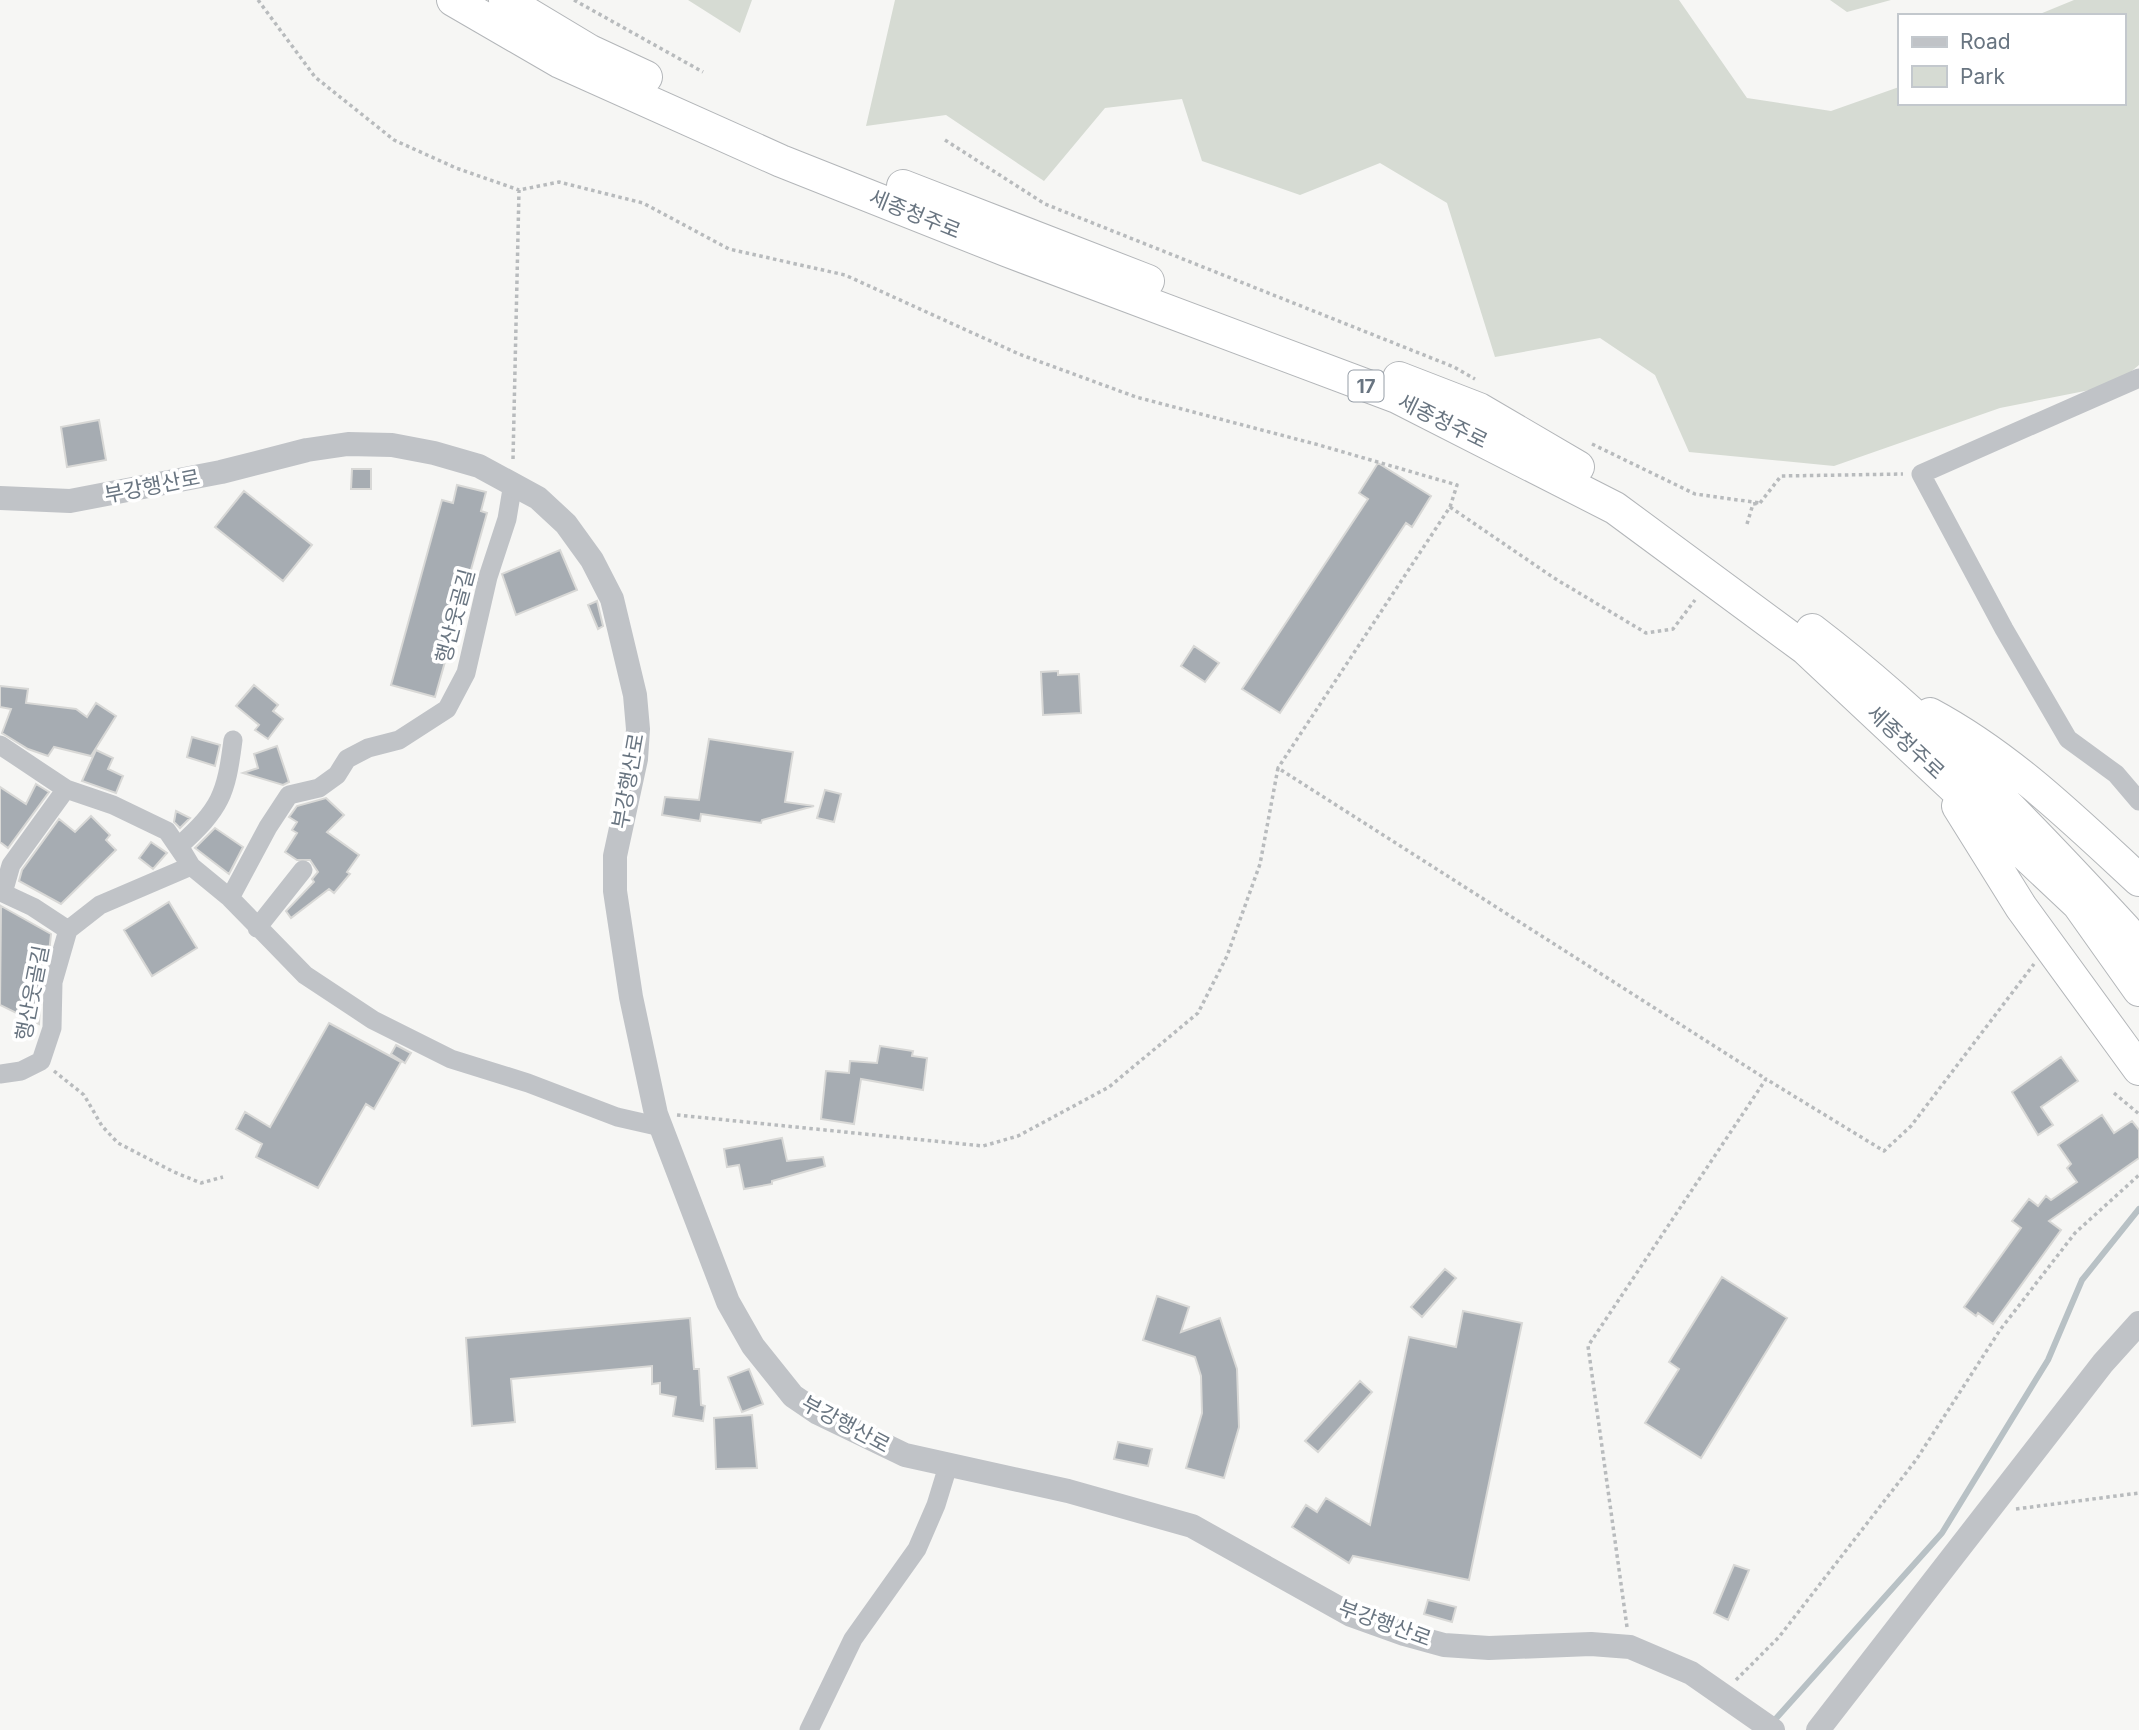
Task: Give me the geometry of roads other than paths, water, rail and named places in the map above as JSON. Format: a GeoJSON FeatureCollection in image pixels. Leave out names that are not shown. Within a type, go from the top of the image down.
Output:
{"type":"FeatureCollection","features":[{"type":"Feature","properties":{"kind":"highway","name":"세종청주로"},"geometry":{"type":"LineString","coordinates":[[453,0],[560,62],[781,161],[1008,251],[1397,397],[1615,508],[1806,649],[2078,904],[2139,990]]}},
{"type":"Feature","properties":{"kind":"highway","name":"세종청주로"},"geometry":{"type":"LineString","coordinates":[[505,0],[590,51],[798,147],[1479,409],[1654,510],[1859,666],[1888,692],[1993,788],[2125,929],[2139,948]]}},
{"type":"Feature","properties":{"kind":"highway"},"geometry":{"type":"LineString","coordinates":[[1888,692],[1973,737],[2056,802],[2139,880]]}},
{"type":"Feature","properties":{"kind":"highway"},"geometry":{"type":"LineString","coordinates":[[1937,772],[2021,908],[2139,1069]]}},
{"type":"Feature","properties":{"kind":"street"},"geometry":{"type":"LineString","coordinates":[[2139,378],[1921,474],[2004,629],[2068,739],[2116,774],[2139,801]]}},
{"type":"Feature","properties":{"kind":"street","name":"부강행산로"},"geometry":{"type":"LineString","coordinates":[[0,498],[70,501],[221,472],[307,450],[348,444],[392,445],[434,453],[478,466],[538,498],[566,524],[592,560],[612,599],[625,645],[638,729],[636,759],[615,856],[615,891],[631,997],[659,1120],[728,1302],[775,1376],[793,1396],[818,1413],[905,1455],[1068,1491],[1192,1526],[1351,1615],[1444,1645],[1489,1648],[1591,1644],[1630,1647],[1691,1673],[1773,1730]]}},
{"type":"Feature","properties":{"kind":"street","name":"행산웃골길"},"geometry":{"type":"LineString","coordinates":[[230,898],[268,827],[289,795],[319,788],[337,775],[348,759],[368,748],[399,740],[447,709],[466,673],[488,577],[508,519],[513,483]]}},
{"type":"Feature","properties":{"kind":"street"},"geometry":{"type":"LineString","coordinates":[[179,846],[199,828],[228,785],[233,740]]}},
{"type":"Feature","properties":{"kind":"street"},"geometry":{"type":"LineString","coordinates":[[0,745],[66,789],[113,805],[167,831],[191,866],[230,898],[305,975],[373,1020],[452,1059],[528,1083],[617,1117],[659,1120]]}},
{"type":"Feature","properties":{"kind":"street","name":"행산웃골길"},"geometry":{"type":"LineString","coordinates":[[66,789],[10,865],[1,893],[33,907],[68,930]]}},
{"type":"Feature","properties":{"kind":"street","name":"행산웃골길"},"geometry":{"type":"LineString","coordinates":[[0,1074],[21,1071],[41,1061],[51,1028],[53,982],[68,930],[100,905],[191,866]]}},
{"type":"Feature","properties":{"kind":"street"},"geometry":{"type":"LineString","coordinates":[[257,928],[303,870]]}},
{"type":"Feature","properties":{"kind":"street"},"geometry":{"type":"LineString","coordinates":[[1818,1730],[2103,1363],[2139,1323]]}},
{"type":"Feature","properties":{"kind":"street"},"geometry":{"type":"LineString","coordinates":[[809,1730],[853,1639],[917,1549],[936,1505],[948,1466]]}},
{"type":"Feature","properties":{"kind":"waterway"},"geometry":{"type":"LineString","coordinates":[[1772,1723],[1942,1533],[2048,1360],[2082,1280],[2139,1209]]}}]}
